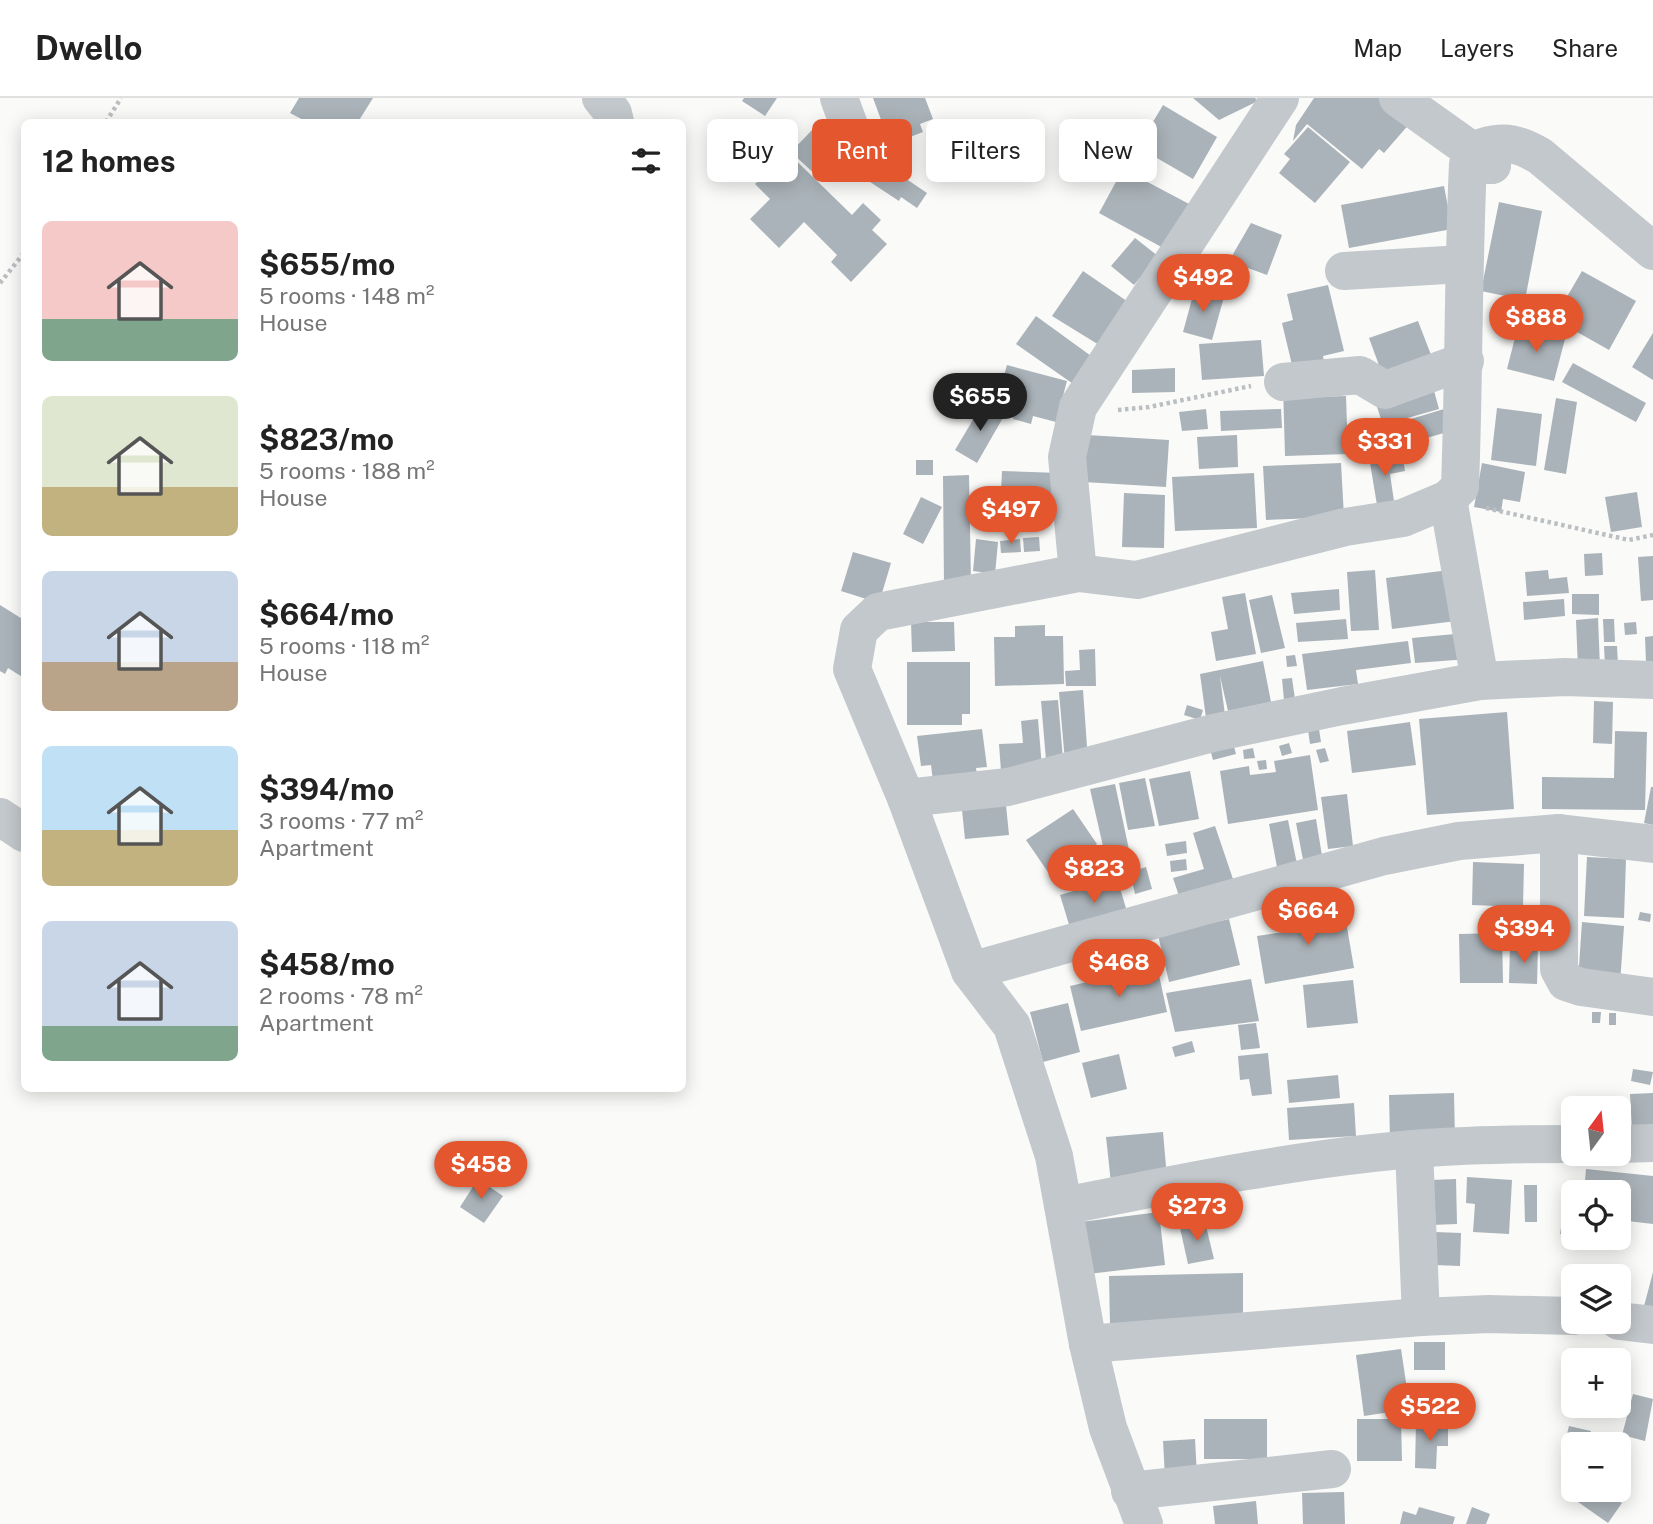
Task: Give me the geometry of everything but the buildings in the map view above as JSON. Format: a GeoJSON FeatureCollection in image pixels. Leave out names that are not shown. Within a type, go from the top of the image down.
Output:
{"type":"FeatureCollection","features":[{"type":"Feature","properties":{"kind":"street"},"geometry":{"type":"LineString","coordinates":[[601,98],[614,119]]}},
{"type":"Feature","properties":{"kind":"street"},"geometry":{"type":"LineString","coordinates":[[839,98],[847,119]]}},
{"type":"Feature","properties":{"kind":"street"},"geometry":{"type":"LineString","coordinates":[[1078,573],[1067,457],[1078,407],[1280,98]]}},
{"type":"Feature","properties":{"kind":"street"},"geometry":{"type":"LineString","coordinates":[[1398,98],[1492,165]]}},
{"type":"Feature","properties":{"kind":"street"},"geometry":{"type":"LineString","coordinates":[[1492,165],[1483,147],[1503,141],[1521,145],[1540,156],[1653,251]]}},
{"type":"Feature","properties":{"kind":"street"},"geometry":{"type":"LineString","coordinates":[[1332,1469],[1137,1508],[1108,1427],[1088,1344],[1054,1156],[1012,1026],[970,971],[906,798],[852,669],[859,630],[878,612],[1078,573],[1137,580],[1345,527],[1403,518],[1448,499],[1460,486],[1465,361],[1463,264],[1468,164],[1492,165]]}},
{"type":"Feature","properties":{"kind":"street"},"geometry":{"type":"LineString","coordinates":[[1344,271],[1463,264]]}},
{"type":"Feature","properties":{"kind":"street"},"geometry":{"type":"LineString","coordinates":[[1283,382],[1360,375],[1385,390],[1465,361]]}},
{"type":"Feature","properties":{"kind":"street"},"geometry":{"type":"LineString","coordinates":[[1448,499],[1480,681]]}},
{"type":"Feature","properties":{"kind":"street"},"geometry":{"type":"LineString","coordinates":[[906,798],[1007,787],[1131,758],[1213,733],[1480,681],[1565,677],[1653,680]]}},
{"type":"Feature","properties":{"kind":"street"},"geometry":{"type":"LineString","coordinates":[[0,817],[21,831]]}},
{"type":"Feature","properties":{"kind":"street"},"geometry":{"type":"LineString","coordinates":[[970,971],[1384,856],[1459,841],[1559,833],[1653,844]]}},
{"type":"Feature","properties":{"kind":"street"},"geometry":{"type":"LineString","coordinates":[[1559,833],[1559,970],[1566,982],[1653,997]]}},
{"type":"Feature","properties":{"kind":"street"},"geometry":{"type":"LineString","coordinates":[[1631,1144],[1653,1143]]}},
{"type":"Feature","properties":{"kind":"street"},"geometry":{"type":"LineString","coordinates":[[1064,1206],[1271,1168],[1414,1149],[1561,1144]]}},
{"type":"Feature","properties":{"kind":"street"},"geometry":{"type":"LineString","coordinates":[[1414,1149],[1421,1317]]}},
{"type":"Feature","properties":{"kind":"street"},"geometry":{"type":"LineString","coordinates":[[1088,1344],[1421,1317],[1489,1314],[1561,1317]]}},
{"type":"Feature","properties":{"kind":"street"},"geometry":{"type":"LineString","coordinates":[[1631,1322],[1653,1325]]}},
{"type":"Feature","properties":{"kind":"path"},"geometry":{"type":"LineString","coordinates":[[108,119],[121,98]]}},
{"type":"Feature","properties":{"kind":"path"},"geometry":{"type":"LineString","coordinates":[[0,283],[21,257]]}},
{"type":"Feature","properties":{"kind":"path"},"geometry":{"type":"LineString","coordinates":[[1078,407],[1113,411],[1149,408],[1283,382]]}},
{"type":"Feature","properties":{"kind":"path"},"geometry":{"type":"LineString","coordinates":[[1448,499],[1629,540],[1653,535]]}}]}
